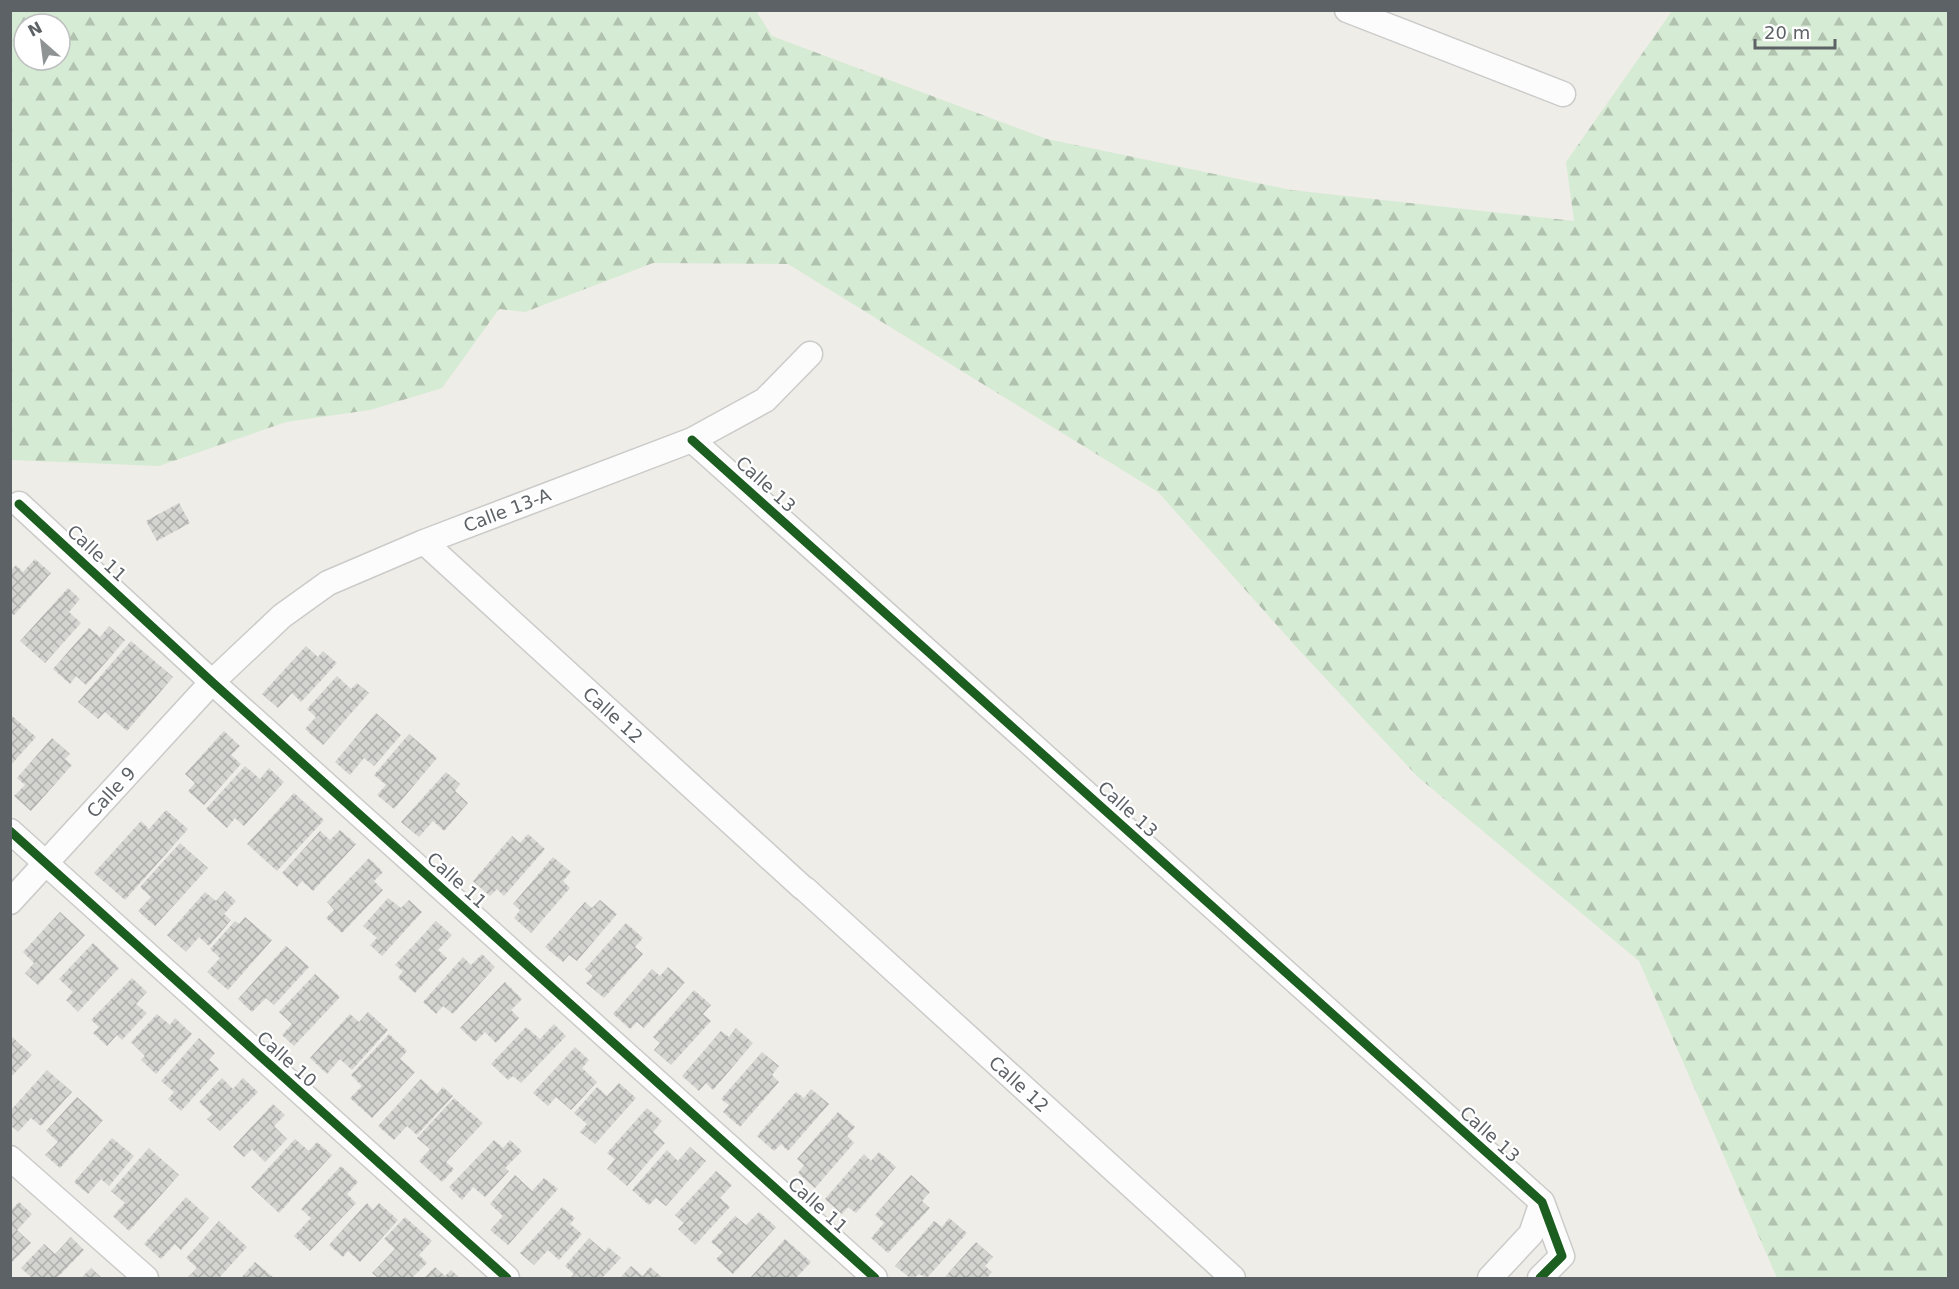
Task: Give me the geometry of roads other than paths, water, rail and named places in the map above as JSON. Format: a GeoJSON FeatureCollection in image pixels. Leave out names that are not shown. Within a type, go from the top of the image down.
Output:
{"type":"FeatureCollection","features":[{"type":"Feature","properties":{"kind":"street"},"geometry":{"type":"LineString","coordinates":[[1347,10],[1563,94]]}},
{"type":"Feature","properties":{"kind":"street","name":"Calle 13-A"},"geometry":{"type":"LineString","coordinates":[[212,682],[282,616],[328,583],[424,542],[692,440],[765,400],[810,354]]}},
{"type":"Feature","properties":{"kind":"street","name":"Calle 13"},"geometry":{"type":"LineString","coordinates":[[692,440],[1542,1202]]}},
{"type":"Feature","properties":{"kind":"street","name":"Calle 11"},"geometry":{"type":"LineString","coordinates":[[19,504],[212,682],[874,1278]]}},
{"type":"Feature","properties":{"kind":"street","name":"Calle 12"},"geometry":{"type":"LineString","coordinates":[[424,542],[1233,1278]]}},
{"type":"Feature","properties":{"kind":"street","name":"Calle 9"},"geometry":{"type":"LineString","coordinates":[[10,902],[212,682]]}},
{"type":"Feature","properties":{"kind":"street","name":"Calle 10"},"geometry":{"type":"LineString","coordinates":[[10,831],[507,1278]]}},
{"type":"Feature","properties":{"kind":"street"},"geometry":{"type":"LineString","coordinates":[[10,1158],[146,1278]]}},
{"type":"Feature","properties":{"kind":"street"},"geometry":{"type":"LineString","coordinates":[[1490,1278],[1531,1234],[1542,1202]]}},
{"type":"Feature","properties":{"kind":"street"},"geometry":{"type":"LineString","coordinates":[[1540,1278],[1562,1256],[1542,1202]]}}]}
